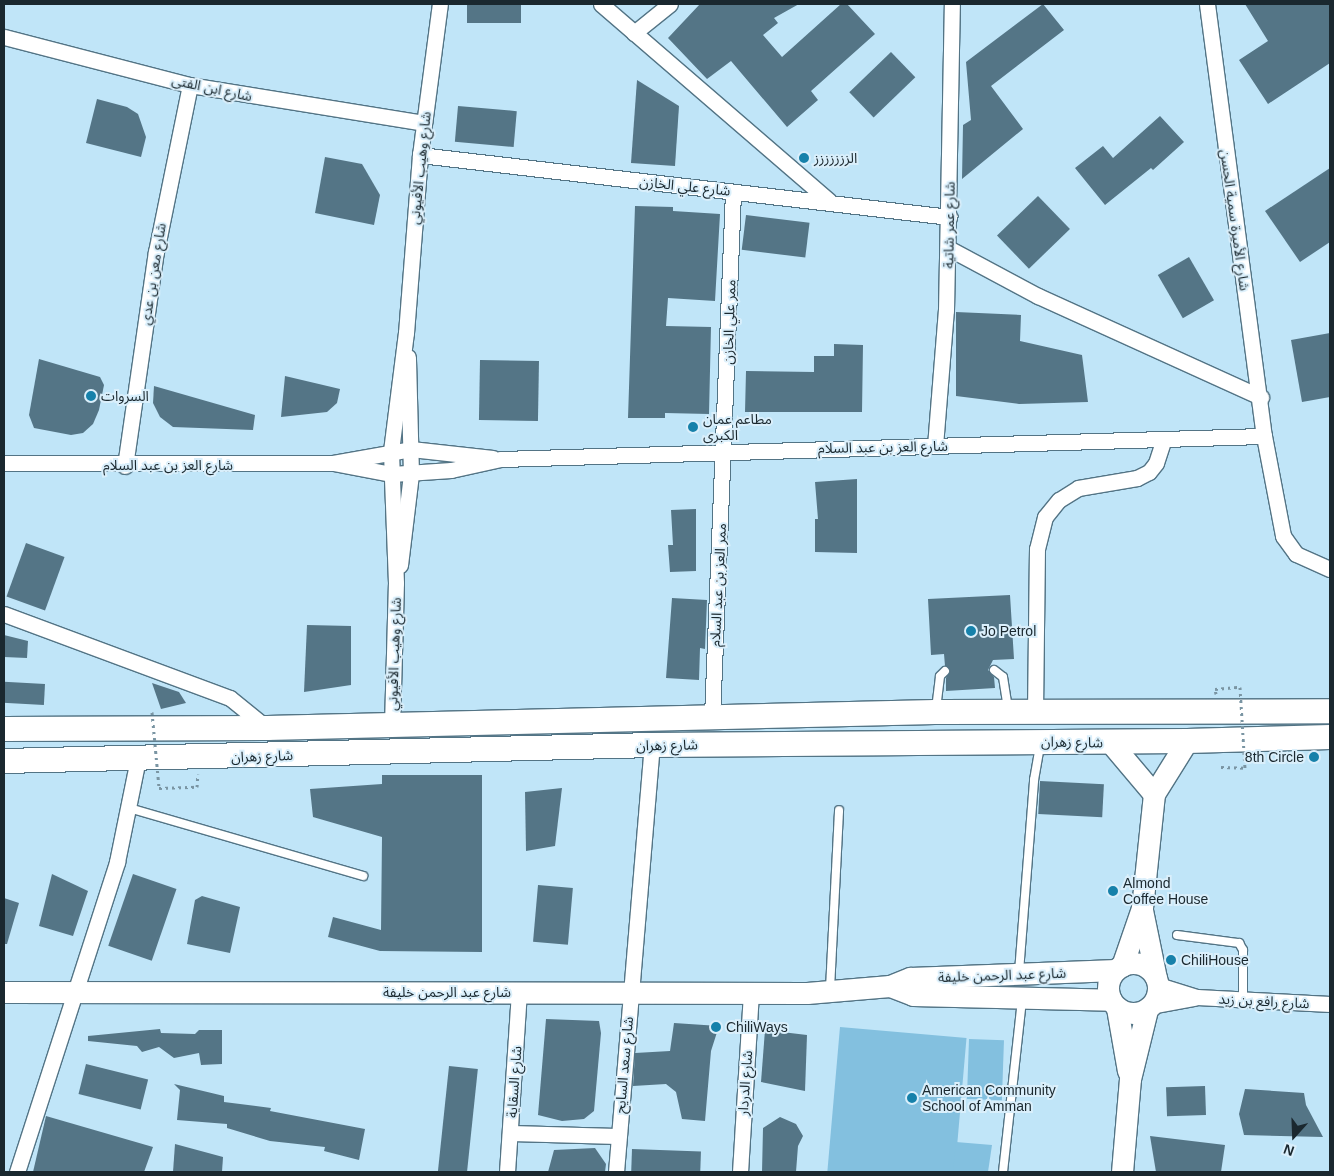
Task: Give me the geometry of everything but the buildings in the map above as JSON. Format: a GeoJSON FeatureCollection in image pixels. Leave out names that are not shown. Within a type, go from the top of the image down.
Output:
{"type":"FeatureCollection","features":[{"type":"Feature","properties":{"kind":"main road","name":"شارع زهران"},"geometry":{"type":"LineString","coordinates":[[4,729],[392,726],[935,712],[1330,711]]}},
{"type":"Feature","properties":{"kind":"main road","name":"شارع زهران"},"geometry":{"type":"LineString","coordinates":[[4,761],[652,745],[1110,742],[1330,737]]}},
{"type":"Feature","properties":{"kind":"street","name":"شارع وهيب الأفيوني"},"geometry":{"type":"LineString","coordinates":[[392,726],[396,583],[391,451],[406,333],[420,155],[440,4]]}},
{"type":"Feature","properties":{"kind":"street"},"geometry":{"type":"LineString","coordinates":[[601,4],[829,201]]}},
{"type":"Feature","properties":{"kind":"street"},"geometry":{"type":"LineString","coordinates":[[634,32],[670,4]]}},
{"type":"Feature","properties":{"kind":"street","name":"شارع عمر شاتية"},"geometry":{"type":"LineString","coordinates":[[935,446],[950,217],[952,4]]}},
{"type":"Feature","properties":{"kind":"street","name":"شارع الأميرة سمية الحسن"},"geometry":{"type":"LineString","coordinates":[[1207,4],[1219,110],[1264,436],[1283,536],[1296,554],[1330,569]]}},
{"type":"Feature","properties":{"kind":"street","name":"شارع ابن الفتى"},"geometry":{"type":"LineString","coordinates":[[4,37],[190,85],[424,123]]}},
{"type":"Feature","properties":{"kind":"street","name":"شارع معن بن عدي"},"geometry":{"type":"LineString","coordinates":[[125,466],[156,252],[190,85]]}},
{"type":"Feature","properties":{"kind":"street","name":"شارع علي الخازن"},"geometry":{"type":"LineString","coordinates":[[420,155],[733,192],[829,201],[950,217]]}},
{"type":"Feature","properties":{"kind":"street","name":"ممر علي الخازن"},"geometry":{"type":"LineString","coordinates":[[724,452],[733,192]]}},
{"type":"Feature","properties":{"kind":"street"},"geometry":{"type":"LineString","coordinates":[[948,248],[1038,296],[1260,397]]}},
{"type":"Feature","properties":{"kind":"street","name":"شارع وهيب الأفيوني"},"geometry":{"type":"LineString","coordinates":[[396,583],[405,534],[411,474],[406,333]]}},
{"type":"Feature","properties":{"kind":"street","name":"شارع العز بن عبد السلام"},"geometry":{"type":"LineString","coordinates":[[4,463],[125,466],[332,463],[391,451],[411,449],[501,459],[1264,436]]}},
{"type":"Feature","properties":{"kind":"street"},"geometry":{"type":"LineString","coordinates":[[1035,712],[1037,550],[1045,517],[1059,500],[1078,488],[1137,478],[1149,472],[1156,463],[1164,439]]}},
{"type":"Feature","properties":{"kind":"street","name":"ممر العز بن عبد السلام"},"geometry":{"type":"LineString","coordinates":[[712,717],[724,452]]}},
{"type":"Feature","properties":{"kind":"street","name":"شارع العز بن عبد السلام"},"geometry":{"type":"LineString","coordinates":[[332,463],[392,474],[411,474],[451,470],[501,459]]}},
{"type":"Feature","properties":{"kind":"street"},"geometry":{"type":"LineString","coordinates":[[4,614],[230,698],[266,728]]}},
{"type":"Feature","properties":{"kind":"street"},"geometry":{"type":"LineString","coordinates":[[1130,1079],[1108,984],[1119,968],[1142,908],[1154,794],[1186,741]]}},
{"type":"Feature","properties":{"kind":"street"},"geometry":{"type":"LineString","coordinates":[[1110,742],[1154,794]]}},
{"type":"Feature","properties":{"kind":"street","name":"شارع سعد السايح"},"geometry":{"type":"LineString","coordinates":[[616,1172],[652,745]]}},
{"type":"Feature","properties":{"kind":"street"},"geometry":{"type":"LineString","coordinates":[[17,1172],[117,862],[130,808],[138,759]]}},
{"type":"Feature","properties":{"kind":"street"},"geometry":{"type":"LineString","coordinates":[[1122,1172],[1130,1079],[1157,982],[1142,908]]}},
{"type":"Feature","properties":{"kind":"street"},"geometry":{"type":"LineString","coordinates":[[1119,968],[1142,965],[1157,982]]}},
{"type":"Feature","properties":{"kind":"street","name":"شارع عبد الرحمن خليفة"},"geometry":{"type":"LineString","coordinates":[[4,992],[751,994],[830,991],[890,986],[910,978],[1119,968]]}},
{"type":"Feature","properties":{"kind":"street","name":"شارع رافع بن زيد"},"geometry":{"type":"LineString","coordinates":[[1157,982],[1198,997],[1330,1004]]}},
{"type":"Feature","properties":{"kind":"street","name":"شارع عبد الرحمن خليفة"},"geometry":{"type":"LineString","coordinates":[[890,986],[914,995],[1022,997],[1114,1004]]}},
{"type":"Feature","properties":{"kind":"street","name":"شارع السقاية"},"geometry":{"type":"LineString","coordinates":[[507,1172],[519,992]]}},
{"type":"Feature","properties":{"kind":"street","name":"شارع الدردار"},"geometry":{"type":"LineString","coordinates":[[740,1172],[751,994]]}},
{"type":"Feature","properties":{"kind":"street","name":"شارع رافع بن زيد"},"geometry":{"type":"LineString","coordinates":[[1149,1008],[1198,997]]}},
{"type":"Feature","properties":{"kind":"street"},"geometry":{"type":"LineString","coordinates":[[1114,1004],[1132,1013],[1149,1008]]}},
{"type":"Feature","properties":{"kind":"street"},"geometry":{"type":"LineString","coordinates":[[510,1133],[618,1136]]}},
{"type":"Feature","properties":{"kind":"lane"},"geometry":{"type":"LineString","coordinates":[[994,670],[1003,677],[1009,712]]}},
{"type":"Feature","properties":{"kind":"lane"},"geometry":{"type":"LineString","coordinates":[[935,712],[940,676],[945,671]]}},
{"type":"Feature","properties":{"kind":"lane"},"geometry":{"type":"LineString","coordinates":[[1019,974],[1034,780],[1040,741]]}},
{"type":"Feature","properties":{"kind":"lane"},"geometry":{"type":"LineString","coordinates":[[130,808],[363,876]]}},
{"type":"Feature","properties":{"kind":"lane"},"geometry":{"type":"LineString","coordinates":[[830,991],[839,810]]}},
{"type":"Feature","properties":{"kind":"lane"},"geometry":{"type":"LineString","coordinates":[[1177,935],[1239,943],[1243,950],[1243,1000]]}},
{"type":"Feature","properties":{"kind":"lane"},"geometry":{"type":"LineString","coordinates":[[1003,1172],[1022,997]]}},
{"type":"Feature","properties":{"kind":"path"},"geometry":{"type":"LineString","coordinates":[[1215,689],[1240,687],[1245,768],[1221,767]]}},
{"type":"Feature","properties":{"kind":"path"},"geometry":{"type":"LineString","coordinates":[[152,712],[159,788],[198,787]]}},
{"type":"Feature","properties":{"kind":"shaded area","name":"American Community School of Amman"},"geometry":{"type":"Polygon","coordinates":[[[840,1027],[967,1038],[955,1172],[827,1172],[840,1027]]]}},
{"type":"Feature","properties":{"kind":"shaded area"},"geometry":{"type":"Polygon","coordinates":[[[969,1039],[1004,1040],[1002,1100],[967,1099],[969,1039]]]}},
{"type":"Feature","properties":{"kind":"shaded area"},"geometry":{"type":"Polygon","coordinates":[[[956,1142],[992,1145],[988,1172],[953,1172],[956,1142]]]}},
{"type":"Feature","properties":{"kind":"place","name":"الززززززز"},"geometry":{"type":"Point","coordinates":[804,158]}},
{"type":"Feature","properties":{"kind":"place","name":"السروات"},"geometry":{"type":"Point","coordinates":[91,396]}},
{"type":"Feature","properties":{"kind":"place","name":"مطاعم عمان الكبرى"},"geometry":{"type":"Point","coordinates":[693,427]}},
{"type":"Feature","properties":{"kind":"place","name":"Jo Petrol"},"geometry":{"type":"Point","coordinates":[971,631]}},
{"type":"Feature","properties":{"kind":"place","name":"8th Circle"},"geometry":{"type":"Point","coordinates":[1314,757]}},
{"type":"Feature","properties":{"kind":"place","name":"Almond Coffee House"},"geometry":{"type":"Point","coordinates":[1113,891]}},
{"type":"Feature","properties":{"kind":"place","name":"ChiliHouse"},"geometry":{"type":"Point","coordinates":[1171,960]}},
{"type":"Feature","properties":{"kind":"place","name":"ChiliWays"},"geometry":{"type":"Point","coordinates":[716,1027]}},
{"type":"Feature","properties":{"kind":"place","name":"American Community School of Amman"},"geometry":{"type":"Point","coordinates":[912,1098]}}]}
